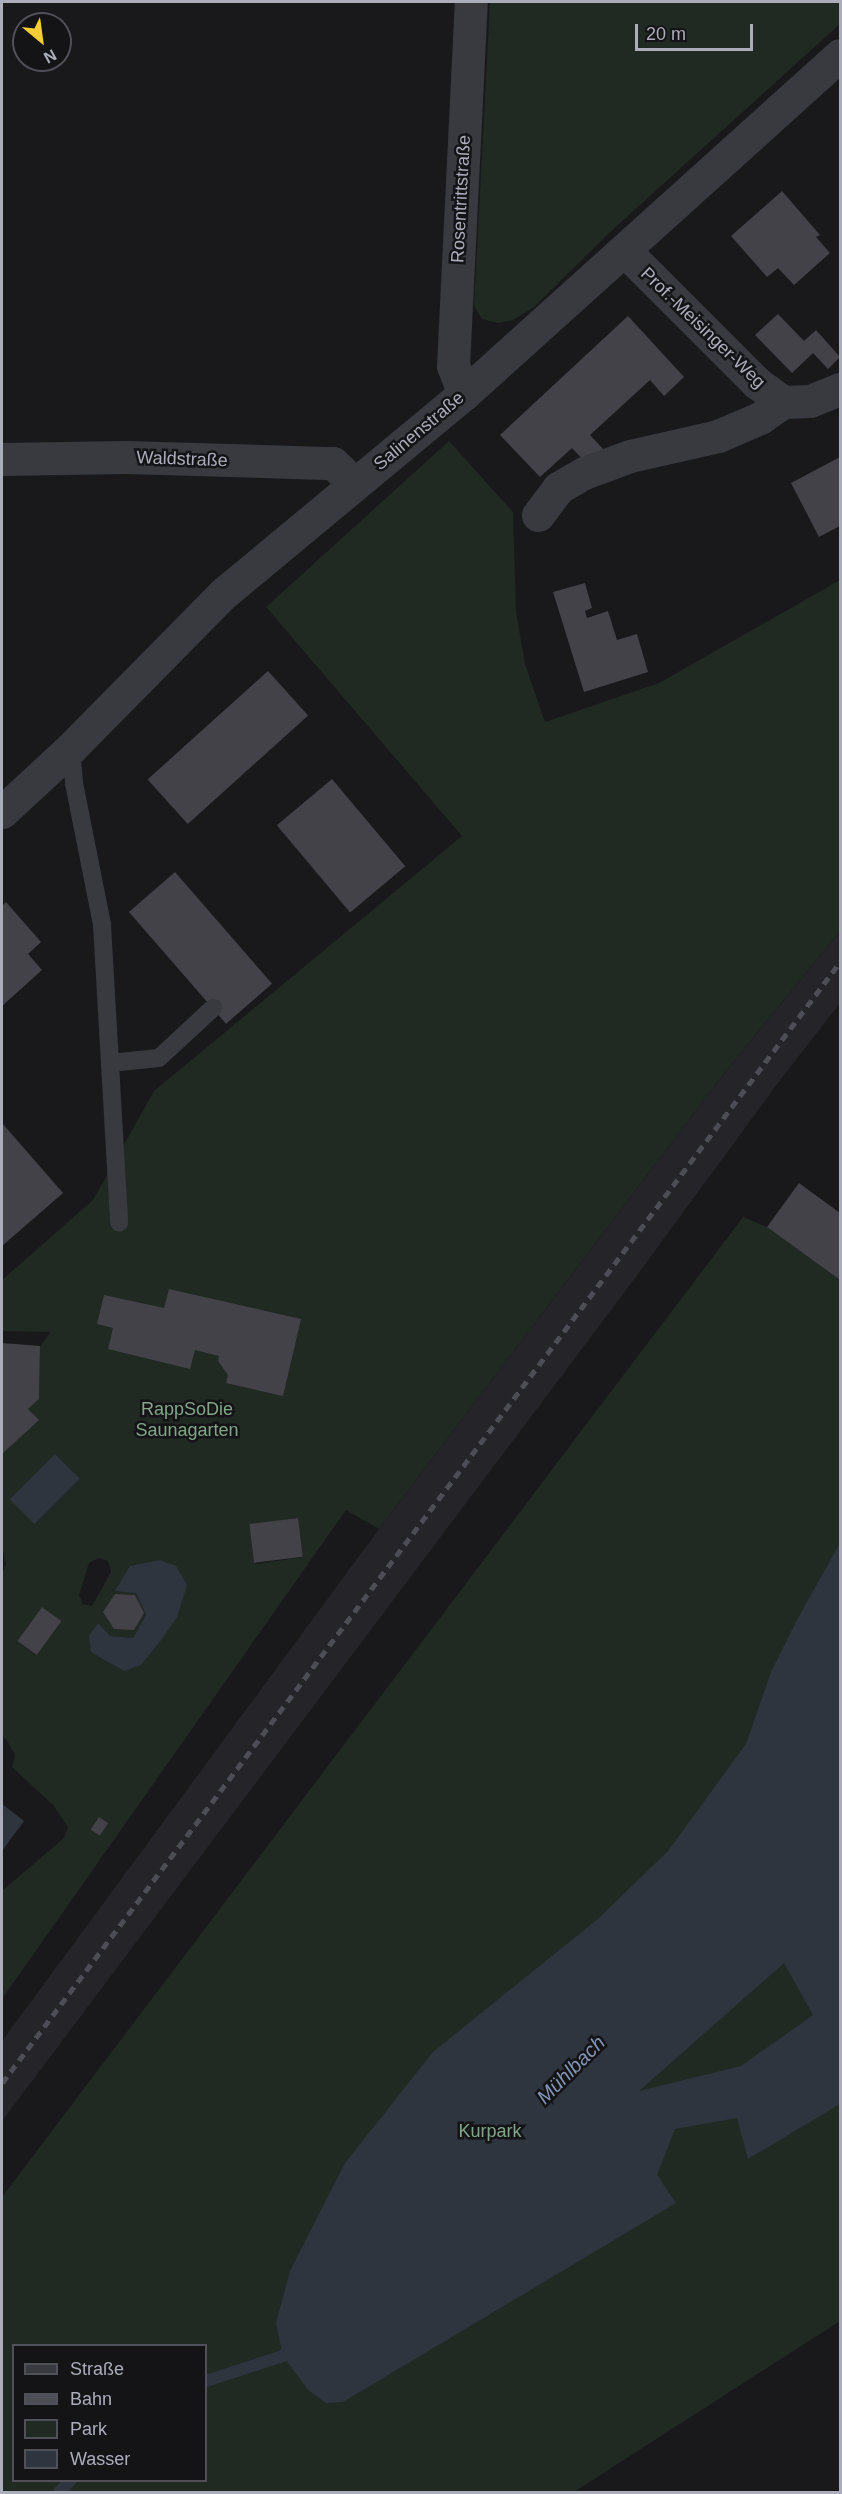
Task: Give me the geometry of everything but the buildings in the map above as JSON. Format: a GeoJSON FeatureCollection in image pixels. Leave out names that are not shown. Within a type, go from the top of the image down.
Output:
{"type":"FeatureCollection","features":[{"type":"Feature","properties":{"kind":"street","name":"Rosentrittstraße"},"geometry":{"type":"LineString","coordinates":[[464,394],[453,366],[471,2]]}},
{"type":"Feature","properties":{"kind":"street","name":"Salinenstraße"},"geometry":{"type":"LineString","coordinates":[[2,812],[71,748],[224,593],[464,394],[626,251],[840,55]]}},
{"type":"Feature","properties":{"kind":"street","name":"Prof.-Meisinger-Weg"},"geometry":{"type":"LineString","coordinates":[[626,251],[757,383],[783,402]]}},
{"type":"Feature","properties":{"kind":"street","name":"Prof.-Meisinger-Weg"},"geometry":{"type":"LineString","coordinates":[[538,515],[558,488],[584,473],[630,456],[718,436],[760,418],[783,402],[810,401],[840,389]]}},
{"type":"Feature","properties":{"kind":"street","name":"Waldstraße"},"geometry":{"type":"LineString","coordinates":[[2,459],[126,457],[333,463],[355,484]]}},
{"type":"Feature","properties":{"kind":"lane"},"geometry":{"type":"LineString","coordinates":[[71,748],[74,783],[102,925],[118,1223]]}},
{"type":"Feature","properties":{"kind":"lane"},"geometry":{"type":"LineString","coordinates":[[110,1063],[159,1058],[213,1008]]}},
{"type":"Feature","properties":{"kind":"shaded area"},"geometry":{"type":"Polygon","coordinates":[[[840,931],[840,1003],[2,2121],[2,2041],[379,1529],[723,1075],[840,931]]]}},
{"type":"Feature","properties":{"kind":"green space"},"geometry":{"type":"Polygon","coordinates":[[[490,2],[840,2],[840,24],[609,233],[533,308],[513,320],[498,323],[482,319],[474,306],[490,2]]]}},
{"type":"Feature","properties":{"kind":"green space","name":"RappSoDie Saunagarten"},"geometry":{"type":"Polygon","coordinates":[[[449,441],[513,512],[516,611],[525,664],[545,722],[659,683],[840,580],[840,931],[723,1075],[379,1529],[346,1510],[2,1999],[2,1891],[64,1838],[68,1827],[53,1805],[12,1767],[15,1755],[6,1739],[2,1738],[2,1575],[6,1564],[2,1547],[2,1454],[38,1420],[28,1409],[39,1399],[40,1346],[51,1332],[2,1331],[2,1280],[93,1200],[154,1091],[462,836],[266,607],[449,441]],[[297,1518],[250,1525],[256,1564],[303,1557],[297,1518]],[[99,1558],[89,1563],[79,1595],[83,1604],[92,1606],[111,1572],[108,1561],[99,1558]],[[136,1593],[146,1615],[133,1638],[110,1636],[98,1624],[89,1635],[141,1665],[177,1616],[136,1593]],[[42,1607],[17,1641],[36,1655],[61,1621],[42,1607]]]}},
{"type":"Feature","properties":{"kind":"green space","name":"Kurpark"},"geometry":{"type":"Polygon","coordinates":[[[743,1217],[767,1227],[840,1280],[840,2321],[574,2492],[2,2492],[2,2197],[743,1217]]]}},
{"type":"Feature","properties":{"kind":"water"},"geometry":{"type":"Polygon","coordinates":[[[55,1454],[80,1479],[34,1524],[10,1499],[55,1454]]]}},
{"type":"Feature","properties":{"kind":"water"},"geometry":{"type":"Polygon","coordinates":[[[840,1543],[840,2104],[748,2159],[737,2118],[675,2129],[657,2175],[676,2203],[343,2402],[326,2403],[308,2390],[283,2356],[276,2323],[290,2271],[345,2163],[433,2052],[599,1918],[668,1851],[746,1744],[771,1672],[840,1543]],[[784,1963],[639,2091],[741,2066],[813,2015],[784,1963]]]}},
{"type":"Feature","properties":{"kind":"water"},"geometry":{"type":"Polygon","coordinates":[[[160,1560],[176,1566],[187,1585],[177,1617],[141,1665],[124,1671],[91,1652],[89,1635],[98,1623],[110,1636],[133,1638],[146,1615],[136,1593],[115,1591],[130,1566],[160,1560]]]}},
{"type":"Feature","properties":{"kind":"water"},"geometry":{"type":"Polygon","coordinates":[[[2,1804],[24,1821],[2,1851],[2,1804]]]}},
{"type":"Feature","properties":{"kind":"waterway","name":"Mühlbach"},"geometry":{"type":"LineString","coordinates":[[207,2381],[283,2356],[294,2344]]}},
{"type":"Feature","properties":{"kind":"waterway","name":"Mühlbach"},"geometry":{"type":"LineString","coordinates":[[59,2492],[69,2482]]}},
{"type":"Feature","properties":{"kind":"railway"},"geometry":{"type":"LineString","coordinates":[[2,2083],[840,962]]}}]}
